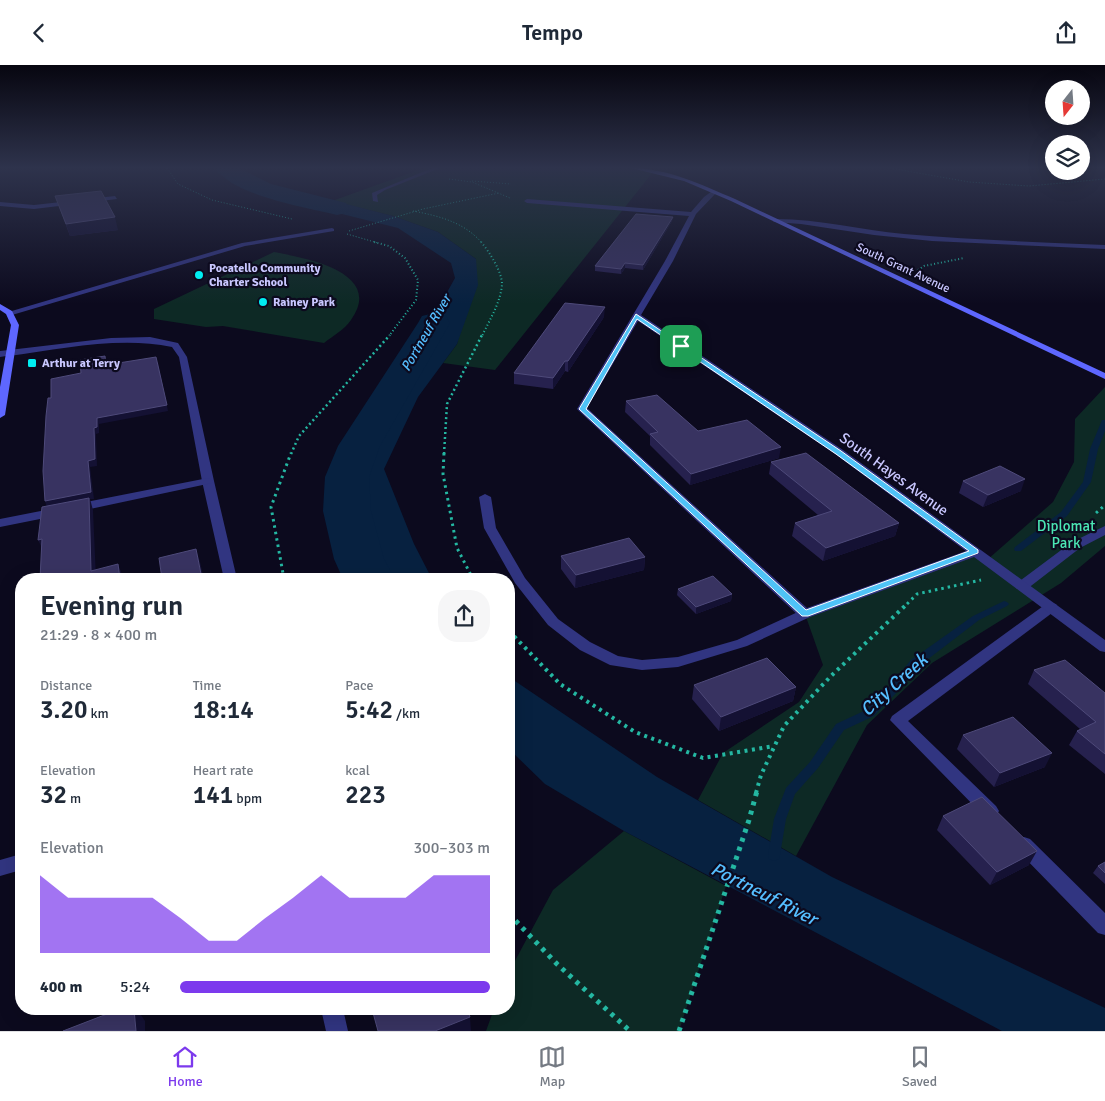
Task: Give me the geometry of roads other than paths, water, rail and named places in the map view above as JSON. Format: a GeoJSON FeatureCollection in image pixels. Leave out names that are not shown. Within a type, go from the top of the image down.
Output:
{"type":"FeatureCollection","features":[{"type":"Feature","properties":{"kind":"street"},"geometry":{"type":"LineString","coordinates":[[680,213],[692,214],[677,246],[582,409],[805,614]]}},
{"type":"Feature","properties":{"kind":"street","name":"South Grant Avenue"},"geometry":{"type":"LineString","coordinates":[[759,213],[1105,376]]}},
{"type":"Feature","properties":{"kind":"street"},"geometry":{"type":"LineString","coordinates":[[776,221],[798,220],[874,233],[999,243],[1105,247]]}},
{"type":"Feature","properties":{"kind":"street"},"geometry":{"type":"LineString","coordinates":[[9,313],[244,244],[332,230]]}},
{"type":"Feature","properties":{"kind":"street"},"geometry":{"type":"LineString","coordinates":[[0,306],[9,313],[15,325],[5,354],[0,415]]}},
{"type":"Feature","properties":{"kind":"street","name":"South Hayes Avenue"},"geometry":{"type":"LineString","coordinates":[[636,316],[839,452],[1105,647]]}},
{"type":"Feature","properties":{"kind":"street"},"geometry":{"type":"LineString","coordinates":[[5,354],[110,341],[150,339],[175,345],[183,357],[208,481],[230,573]]}},
{"type":"Feature","properties":{"kind":"street"},"geometry":{"type":"LineString","coordinates":[[0,523],[208,481]]}},
{"type":"Feature","properties":{"kind":"street"},"geometry":{"type":"LineString","coordinates":[[485,497],[490,529],[525,587],[553,622],[585,646],[615,661],[642,665],[678,661],[742,643],[805,614],[975,552]]}},
{"type":"Feature","properties":{"kind":"street"},"geometry":{"type":"LineString","coordinates":[[1022,586],[1076,545],[1105,531]]}},
{"type":"Feature","properties":{"kind":"street"},"geometry":{"type":"LineString","coordinates":[[1002,823],[898,720],[1051,607]]}},
{"type":"Feature","properties":{"kind":"street"},"geometry":{"type":"LineString","coordinates":[[1016,837],[1105,926]]}},
{"type":"Feature","properties":{"kind":"street"},"geometry":{"type":"LineString","coordinates":[[0,868],[15,864]]}},
{"type":"Feature","properties":{"kind":"street"},"geometry":{"type":"LineString","coordinates":[[333,1015],[337,1031]]}},
{"type":"Feature","properties":{"kind":"water"},"geometry":{"type":"Polygon","coordinates":[[[338,213],[382,213],[393,216],[438,232],[476,259],[478,285],[457,344],[418,397],[384,469],[414,544],[429,573],[367,573],[359,559],[351,465],[455,278],[451,263],[398,228],[338,213]]]}},
{"type":"Feature","properties":{"kind":"water"},"geometry":{"type":"Polygon","coordinates":[[[515,681],[657,777],[832,877],[1105,1008],[1105,1031],[1002,1031],[624,831],[545,784],[515,755],[515,681]]]}},
{"type":"Feature","properties":{"kind":"waterway","name":"Portneuf River"},"geometry":{"type":"LineString","coordinates":[[366,573],[359,559],[347,511],[347,477],[359,446],[434,323]]}},
{"type":"Feature","properties":{"kind":"waterway","name":"City Creek"},"geometry":{"type":"LineString","coordinates":[[1018,549],[1064,514],[1087,482],[1094,449],[1105,422]]}},
{"type":"Feature","properties":{"kind":"waterway","name":"City Creek"},"geometry":{"type":"LineString","coordinates":[[774,855],[780,819],[790,791],[814,765],[840,727],[870,713],[915,663],[976,618],[1004,604]]}},
{"type":"Feature","properties":{"kind":"place","name":"Pocatello Community Charter School"},"geometry":{"type":"Point","coordinates":[199,275]}},
{"type":"Feature","properties":{"kind":"place","name":"Rainey Park"},"geometry":{"type":"Point","coordinates":[263,302]}},
{"type":"Feature","properties":{"kind":"place","name":"Arthur at Terry"},"geometry":{"type":"Point","coordinates":[32,363]}},
{"type":"Feature","properties":{"kind":"park label","name":"Diplomat Park"},"geometry":{"type":"Point","coordinates":[1066,534]}}]}
